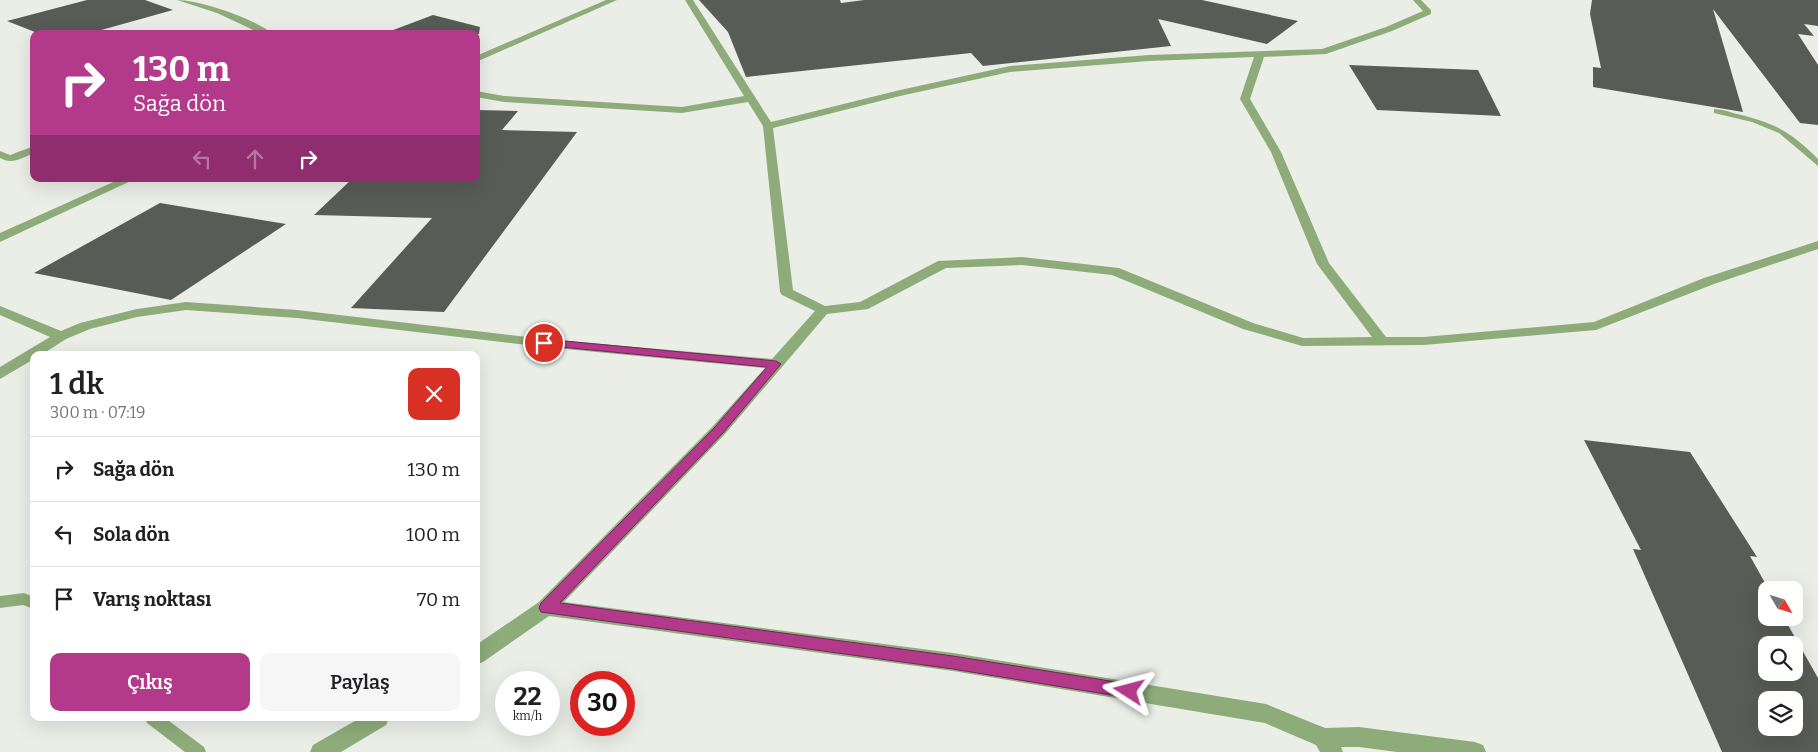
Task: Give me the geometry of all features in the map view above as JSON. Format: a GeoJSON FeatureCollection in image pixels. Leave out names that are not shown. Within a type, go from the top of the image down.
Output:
{"type":"FeatureCollection","features":[{"type":"Feature","properties":{"kind":"street"},"geometry":{"type":"LineString","coordinates":[[181,0],[220,11],[260,30]]}},
{"type":"Feature","properties":{"kind":"street"},"geometry":{"type":"LineString","coordinates":[[480,57],[613,0]]}},
{"type":"Feature","properties":{"kind":"street"},"geometry":{"type":"LineString","coordinates":[[689,0],[768,126],[787,292],[823,310],[863,306],[943,264],[1022,261],[1114,270],[1248,326],[1302,342],[1424,341],[1596,326],[1708,281],[1818,245]]}},
{"type":"Feature","properties":{"kind":"street"},"geometry":{"type":"LineString","coordinates":[[768,126],[900,93],[1010,69],[1149,58],[1324,52],[1389,29],[1428,12],[1417,0]]}},
{"type":"Feature","properties":{"kind":"street"},"geometry":{"type":"LineString","coordinates":[[1260,54],[1245,99],[1276,152],[1323,264],[1382,341]]}},
{"type":"Feature","properties":{"kind":"street"},"geometry":{"type":"LineString","coordinates":[[480,95],[504,99],[682,110],[751,98]]}},
{"type":"Feature","properties":{"kind":"street"},"geometry":{"type":"LineString","coordinates":[[0,154],[9,159],[30,151]]}},
{"type":"Feature","properties":{"kind":"street"},"geometry":{"type":"LineString","coordinates":[[0,238],[122,182]]}},
{"type":"Feature","properties":{"kind":"street"},"geometry":{"type":"LineString","coordinates":[[38,351],[62,336],[85,326],[137,313],[174,307],[198,306],[297,314],[544,343],[776,364]]}},
{"type":"Feature","properties":{"kind":"street"},"geometry":{"type":"LineString","coordinates":[[0,310],[62,336]]}},
{"type":"Feature","properties":{"kind":"street"},"geometry":{"type":"LineString","coordinates":[[480,653],[546,608],[719,430],[823,310]]}},
{"type":"Feature","properties":{"kind":"street"},"geometry":{"type":"LineString","coordinates":[[0,374],[30,356]]}},
{"type":"Feature","properties":{"kind":"street"},"geometry":{"type":"LineString","coordinates":[[546,608],[953,662],[1266,714],[1328,745],[1359,737],[1475,752]]}},
{"type":"Feature","properties":{"kind":"street"},"geometry":{"type":"LineString","coordinates":[[320,752],[373,721]]}},
{"type":"Feature","properties":{"kind":"lane"},"geometry":{"type":"LineString","coordinates":[[1718,111],[1754,121],[1781,132],[1794,141],[1818,164]]}},
{"type":"Feature","properties":{"kind":"lane"},"geometry":{"type":"LineString","coordinates":[[0,602],[24,598],[30,601]]}},
{"type":"Feature","properties":{"kind":"lane"},"geometry":{"type":"LineString","coordinates":[[157,721],[198,752]]}},
{"type":"Feature","properties":{"kind":"building"},"geometry":{"type":"Polygon","coordinates":[[[87,0],[145,0],[173,10],[101,30],[30,30],[7,21],[87,0]]]}},
{"type":"Feature","properties":{"kind":"building"},"geometry":{"type":"Polygon","coordinates":[[[699,0],[840,0],[841,3],[864,0],[1202,0],[1298,21],[1267,44],[1158,19],[1171,46],[983,66],[971,53],[746,77],[728,32],[699,0]]]}},
{"type":"Feature","properties":{"kind":"building"},"geometry":{"type":"Polygon","coordinates":[[[1592,0],[1818,0],[1818,26],[1804,24],[1814,36],[1798,34],[1818,65],[1818,125],[1800,123],[1713,9],[1743,112],[1593,87],[1593,67],[1601,68],[1590,14],[1592,0]]]}},
{"type":"Feature","properties":{"kind":"building"},"geometry":{"type":"Polygon","coordinates":[[[433,15],[480,27],[480,30],[393,30],[433,15]]]}},
{"type":"Feature","properties":{"kind":"building"},"geometry":{"type":"Polygon","coordinates":[[[1349,65],[1478,70],[1501,116],[1377,110],[1349,65]]]}},
{"type":"Feature","properties":{"kind":"building"},"geometry":{"type":"Polygon","coordinates":[[[480,110],[518,111],[502,130],[577,132],[444,312],[351,308],[432,218],[314,215],[349,182],[480,182],[480,110]]]}},
{"type":"Feature","properties":{"kind":"building"},"geometry":{"type":"Polygon","coordinates":[[[160,203],[286,224],[171,300],[34,273],[160,203]]]}},
{"type":"Feature","properties":{"kind":"building"},"geometry":{"type":"Polygon","coordinates":[[[1584,440],[1690,452],[1757,557],[1750,556],[1764,581],[1758,581],[1758,626],[1789,626],[1794,636],[1758,636],[1758,681],[1803,681],[1803,652],[1818,678],[1818,752],[1722,752],[1633,549],[1641,550],[1584,440]]]}},
{"type":"Feature","properties":{"kind":"route"},"geometry":{"type":"LineString","coordinates":[[544,343],[776,364],[719,430],[546,608],[953,662],[1129,691]]}}]}
